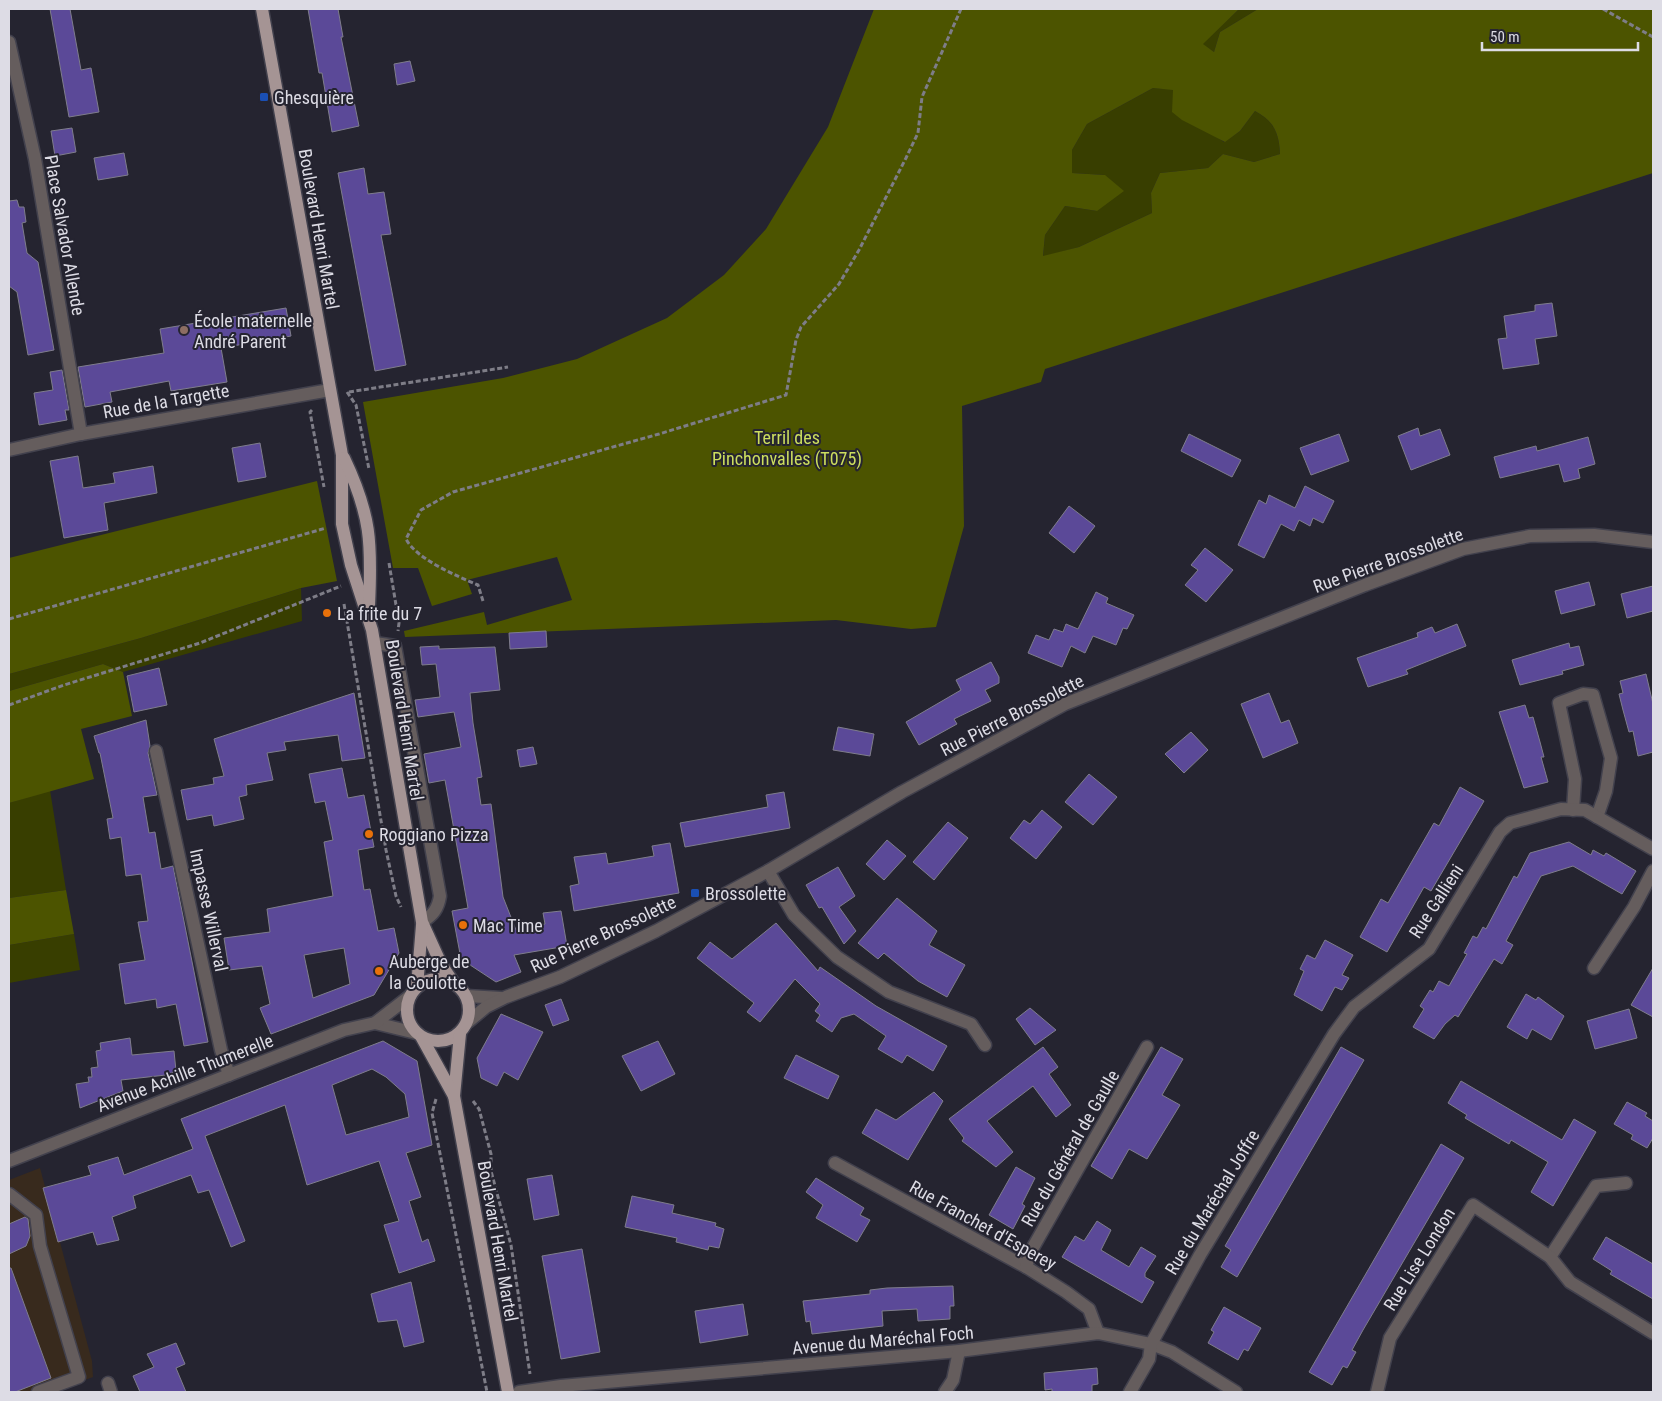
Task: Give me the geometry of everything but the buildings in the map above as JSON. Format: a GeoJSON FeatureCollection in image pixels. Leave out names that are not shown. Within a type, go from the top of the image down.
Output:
{"type":"FeatureCollection","features":[{"type":"Feature","properties":{"kind":"main road","name":"Boulevard Henri Martel"},"geometry":{"type":"LineString","coordinates":[[262,9],[342,455],[342,524],[351,565],[368,613],[375,643],[422,922],[442,964],[453,982]]}},
{"type":"Feature","properties":{"kind":"main road","name":"Boulevard Henri Martel"},"geometry":{"type":"LineString","coordinates":[[342,455],[356,484],[367,518],[371,553],[368,613]]}},
{"type":"Feature","properties":{"kind":"main road","name":"Boulevard Henri Martel"},"geometry":{"type":"LineString","coordinates":[[414,992],[422,922]]}},
{"type":"Feature","properties":{"kind":"main road"},"geometry":{"type":"LineString","coordinates":[[440,979],[453,982],[466,996],[470,1008],[468,1022],[460,1034],[451,1040],[440,1042],[419,1035],[409,1022],[406,1008],[414,992],[428,980],[440,979]]}},
{"type":"Feature","properties":{"kind":"main road","name":"Boulevard Henri Martel"},"geometry":{"type":"LineString","coordinates":[[460,1034],[454,1096],[508,1392]]}},
{"type":"Feature","properties":{"kind":"main road","name":"Boulevard Henri Martel"},"geometry":{"type":"LineString","coordinates":[[419,1035],[454,1096]]}},
{"type":"Feature","properties":{"kind":"street","name":"Place Salvador Allende"},"geometry":{"type":"LineString","coordinates":[[9,42],[35,159],[81,434]]}},
{"type":"Feature","properties":{"kind":"street","name":"Rue de la Targette"},"geometry":{"type":"LineString","coordinates":[[9,450],[81,434],[331,392]]}},
{"type":"Feature","properties":{"kind":"street","name":"Rue Pierre Brossolette"},"geometry":{"type":"LineString","coordinates":[[468,1022],[486,1007],[506,997],[560,977],[656,931],[768,870],[902,792],[1065,704],[1365,585],[1463,549],[1530,536],[1594,535],[1653,542]]}},
{"type":"Feature","properties":{"kind":"street"},"geometry":{"type":"LineString","coordinates":[[375,643],[395,646],[440,896],[438,906],[432,915],[422,922]]}},
{"type":"Feature","properties":{"kind":"street"},"geometry":{"type":"LineString","coordinates":[[1574,810],[1575,778],[1559,703],[1583,694],[1593,695],[1611,758],[1606,790],[1597,817]]}},
{"type":"Feature","properties":{"kind":"street","name":"Impasse Willerval"},"geometry":{"type":"LineString","coordinates":[[156,751],[221,1050],[229,1075]]}},
{"type":"Feature","properties":{"kind":"street","name":"Rue Gallieni"},"geometry":{"type":"LineString","coordinates":[[1334,1034],[1354,1007],[1429,949],[1500,832],[1510,824],[1561,809],[1585,810],[1653,849]]}},
{"type":"Feature","properties":{"kind":"street"},"geometry":{"type":"LineString","coordinates":[[768,870],[794,914],[837,957],[889,992],[971,1024],[985,1045]]}},
{"type":"Feature","properties":{"kind":"street"},"geometry":{"type":"LineString","coordinates":[[1594,968],[1634,907],[1653,871]]}},
{"type":"Feature","properties":{"kind":"street","name":"Avenue Achille Thumerelle"},"geometry":{"type":"LineString","coordinates":[[9,1161],[344,1030],[376,1022],[414,992]]}},
{"type":"Feature","properties":{"kind":"street","name":"Rue Pierre Brossolette"},"geometry":{"type":"LineString","coordinates":[[466,996],[506,997]]}},
{"type":"Feature","properties":{"kind":"street","name":"Avenue Achille Thumerelle"},"geometry":{"type":"LineString","coordinates":[[376,1022],[419,1035]]}},
{"type":"Feature","properties":{"kind":"street","name":"Rue du Maréchal Joffre"},"geometry":{"type":"LineString","coordinates":[[1130,1392],[1149,1360],[1151,1344],[1200,1256],[1334,1034]]}},
{"type":"Feature","properties":{"kind":"street","name":"Rue du Général de Gaulle"},"geometry":{"type":"LineString","coordinates":[[1026,1267],[1031,1251],[1147,1047]]}},
{"type":"Feature","properties":{"kind":"street","name":"Rue Franchet d'Esperey"},"geometry":{"type":"LineString","coordinates":[[835,1163],[1026,1267],[1089,1308],[1098,1333]]}},
{"type":"Feature","properties":{"kind":"street"},"geometry":{"type":"LineString","coordinates":[[1550,1257],[1596,1186],[1626,1183]]}},
{"type":"Feature","properties":{"kind":"street"},"geometry":{"type":"LineString","coordinates":[[9,1194],[36,1215],[40,1246],[78,1377],[38,1392]]}},
{"type":"Feature","properties":{"kind":"street","name":"Rue Lise London"},"geometry":{"type":"LineString","coordinates":[[1377,1392],[1390,1338],[1473,1205],[1550,1257],[1570,1282],[1653,1333]]}},
{"type":"Feature","properties":{"kind":"street","name":"Avenue du Maréchal Foch"},"geometry":{"type":"LineString","coordinates":[[519,1392],[561,1386],[959,1351],[1098,1333],[1151,1344],[1172,1352],[1236,1392]]}},
{"type":"Feature","properties":{"kind":"street"},"geometry":{"type":"LineString","coordinates":[[945,1392],[953,1380],[959,1351]]}},
{"type":"Feature","properties":{"kind":"path"},"geometry":{"type":"LineString","coordinates":[[483,601],[478,585],[410,548],[406,538],[421,510],[453,492],[659,434],[786,395],[796,340],[801,327],[839,284],[859,250],[906,158],[918,133],[922,96],[961,9]]}},
{"type":"Feature","properties":{"kind":"path"},"geometry":{"type":"LineString","coordinates":[[1603,9],[1653,37]]}},
{"type":"Feature","properties":{"kind":"path"},"geometry":{"type":"LineString","coordinates":[[324,488],[310,412],[331,392],[508,367]]}},
{"type":"Feature","properties":{"kind":"path"},"geometry":{"type":"LineString","coordinates":[[9,619],[325,528]]}},
{"type":"Feature","properties":{"kind":"path"},"geometry":{"type":"LineString","coordinates":[[340,576],[396,896],[403,911],[422,922]]}},
{"type":"Feature","properties":{"kind":"path"},"geometry":{"type":"LineString","coordinates":[[9,706],[64,685],[200,643],[341,586]]}},
{"type":"Feature","properties":{"kind":"path"},"geometry":{"type":"LineString","coordinates":[[480,1109],[491,1154],[491,1171],[511,1245],[520,1315],[534,1391]]}},
{"type":"Feature","properties":{"kind":"path"},"geometry":{"type":"LineString","coordinates":[[432,1113],[487,1392]]}},
{"type":"Feature","properties":{"kind":"shaded area"},"geometry":{"type":"Polygon","coordinates":[[[40,1168],[92,1361],[93,1377],[53,1392],[9,1392],[9,1180],[40,1168]]]}},
{"type":"Feature","properties":{"kind":"green space","name":"Terril des Pinchonvalles (T075)"},"geometry":{"type":"Polygon","coordinates":[[[874,9],[1239,9],[1203,44],[1214,52],[1220,32],[1258,9],[1653,9],[1653,173],[1045,369],[1041,382],[962,406],[964,526],[936,627],[911,629],[836,620],[405,637],[404,631],[484,612],[487,625],[572,600],[557,557],[467,580],[472,594],[432,606],[418,568],[393,568],[363,402],[503,378],[577,359],[667,318],[724,275],[766,229],[828,127],[874,9]],[[1153,88],[1087,124],[1072,150],[1072,173],[1105,175],[1124,191],[1097,211],[1065,206],[1045,235],[1043,256],[1079,247],[1152,213],[1151,193],[1160,173],[1208,168],[1223,154],[1254,162],[1280,154],[1277,134],[1274,128],[1267,119],[1255,111],[1240,131],[1225,142],[1182,120],[1172,112],[1173,90],[1153,88]]]}},
{"type":"Feature","properties":{"kind":"green space"},"geometry":{"type":"Polygon","coordinates":[[[1239,9],[1258,9],[1220,32],[1214,52],[1202,44],[1239,9]]]}},
{"type":"Feature","properties":{"kind":"green space"},"geometry":{"type":"Polygon","coordinates":[[[1153,88],[1173,89],[1208,131],[1224,142],[1240,131],[1255,111],[1267,119],[1274,128],[1277,134],[1280,154],[1254,162],[1223,154],[1208,168],[1160,173],[1151,193],[1152,213],[1079,247],[1043,257],[1045,235],[1065,206],[1097,211],[1105,175],[1072,173],[1072,150],[1087,124],[1153,88]]]}},
{"type":"Feature","properties":{"kind":"green space"},"geometry":{"type":"Polygon","coordinates":[[[317,481],[337,581],[301,588],[141,638],[9,674],[9,558],[317,481]]]}},
{"type":"Feature","properties":{"kind":"green space"},"geometry":{"type":"Polygon","coordinates":[[[301,588],[302,621],[123,672],[103,664],[9,691],[9,674],[141,638],[301,588]]]}},
{"type":"Feature","properties":{"kind":"green space"},"geometry":{"type":"Polygon","coordinates":[[[103,664],[123,672],[132,716],[81,729],[94,779],[9,803],[9,691],[103,664]]]}},
{"type":"Feature","properties":{"kind":"green space"},"geometry":{"type":"Polygon","coordinates":[[[50,790],[66,890],[9,898],[9,803],[50,790]]]}},
{"type":"Feature","properties":{"kind":"green space"},"geometry":{"type":"Polygon","coordinates":[[[66,890],[74,934],[9,945],[9,898],[66,890]]]}},
{"type":"Feature","properties":{"kind":"green space"},"geometry":{"type":"Polygon","coordinates":[[[74,934],[80,970],[9,983],[9,945],[74,934]]]}},
{"type":"Feature","properties":{"kind":"place","name":"Ghesquière"},"geometry":{"type":"Point","coordinates":[264,97]}},
{"type":"Feature","properties":{"kind":"place","name":"École maternelle André Parent"},"geometry":{"type":"Point","coordinates":[184,330]}},
{"type":"Feature","properties":{"kind":"place","name":"La frite du 7"},"geometry":{"type":"Point","coordinates":[327,613]}},
{"type":"Feature","properties":{"kind":"place","name":"Roggiano Pizza"},"geometry":{"type":"Point","coordinates":[369,834]}},
{"type":"Feature","properties":{"kind":"place","name":"Brossolette"},"geometry":{"type":"Point","coordinates":[695,893]}},
{"type":"Feature","properties":{"kind":"place","name":"Mac Time"},"geometry":{"type":"Point","coordinates":[463,925]}},
{"type":"Feature","properties":{"kind":"place","name":"Auberge de la Coulotte"},"geometry":{"type":"Point","coordinates":[379,971]}}]}
